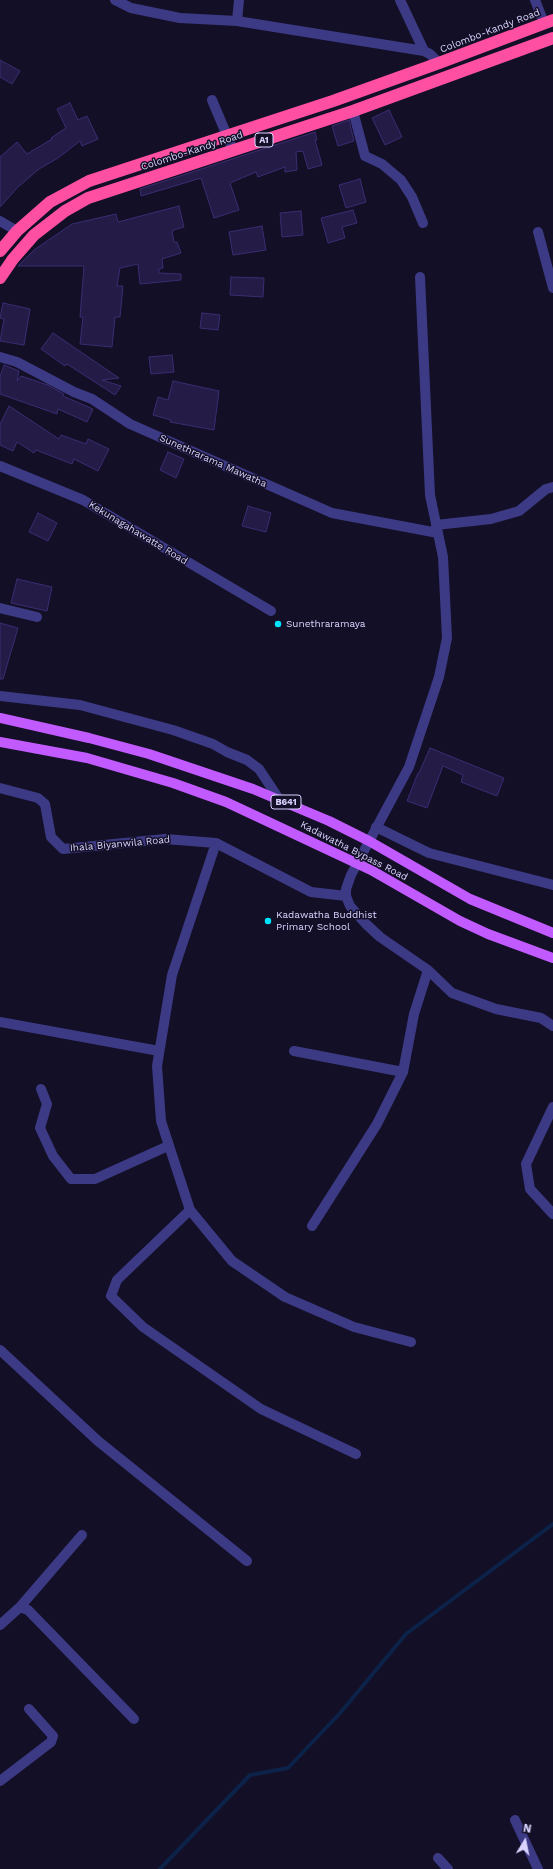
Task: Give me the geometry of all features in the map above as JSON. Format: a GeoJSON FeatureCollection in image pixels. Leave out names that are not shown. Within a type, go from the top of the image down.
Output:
{"type":"FeatureCollection","features":[{"type":"Feature","properties":{"kind":"highway","name":"Colombo-Kandy Road"},"geometry":{"type":"LineString","coordinates":[[0,250],[17,231],[50,202],[69,190],[89,181],[228,136],[439,63],[548,21]]}},
{"type":"Feature","properties":{"kind":"highway","name":"Colombo-Kandy Road"},"geometry":{"type":"LineString","coordinates":[[0,278],[13,258],[34,235],[51,220],[78,203],[108,190],[353,111],[553,38]]}},
{"type":"Feature","properties":{"kind":"main road","name":"Kadawatha Bypass Road"},"geometry":{"type":"LineString","coordinates":[[0,718],[81,736],[149,754],[253,789],[369,841],[470,899],[522,922],[553,933]]}},
{"type":"Feature","properties":{"kind":"main road","name":"Kadawatha Bypass Road"},"geometry":{"type":"LineString","coordinates":[[0,742],[87,758],[180,786],[226,802],[357,863],[460,921],[488,934],[553,958]]}},
{"type":"Feature","properties":{"kind":"street"},"geometry":{"type":"LineString","coordinates":[[115,0],[131,8],[180,18],[237,21],[424,51],[430,54],[439,63]]}},
{"type":"Feature","properties":{"kind":"street"},"geometry":{"type":"LineString","coordinates":[[237,21],[239,0]]}},
{"type":"Feature","properties":{"kind":"street"},"geometry":{"type":"LineString","coordinates":[[400,0],[424,51]]}},
{"type":"Feature","properties":{"kind":"street"},"geometry":{"type":"LineString","coordinates":[[535,0],[548,21]]}},
{"type":"Feature","properties":{"kind":"street"},"geometry":{"type":"LineString","coordinates":[[212,100],[233,150]]}},
{"type":"Feature","properties":{"kind":"street"},"geometry":{"type":"LineString","coordinates":[[353,111],[366,156],[382,164],[401,180],[412,197],[423,223]]}},
{"type":"Feature","properties":{"kind":"street"},"geometry":{"type":"LineString","coordinates":[[0,221],[17,231]]}},
{"type":"Feature","properties":{"kind":"street"},"geometry":{"type":"LineString","coordinates":[[538,232],[553,288]]}},
{"type":"Feature","properties":{"kind":"street"},"geometry":{"type":"LineString","coordinates":[[420,278],[430,495],[443,557],[447,638],[439,677],[409,767],[357,863],[348,882],[346,896],[356,914],[380,937],[428,970],[452,993],[496,1009],[541,1018],[553,1026]]}},
{"type":"Feature","properties":{"kind":"street","name":"Sunethrarama Mawatha"},"geometry":{"type":"LineString","coordinates":[[0,357],[17,362],[74,392],[92,399],[130,424],[332,513],[437,529],[491,519],[519,511],[546,489],[553,487]]}},
{"type":"Feature","properties":{"kind":"street","name":"Kekunagahawatte Road"},"geometry":{"type":"LineString","coordinates":[[0,466],[83,500],[271,611]]}},
{"type":"Feature","properties":{"kind":"street"},"geometry":{"type":"LineString","coordinates":[[0,608],[37,617]]}},
{"type":"Feature","properties":{"kind":"street"},"geometry":{"type":"LineString","coordinates":[[0,696],[80,705],[174,730],[213,744],[227,752],[247,760],[259,769],[279,800]]}},
{"type":"Feature","properties":{"kind":"street","name":"Ihala Biyanwila Road"},"geometry":{"type":"LineString","coordinates":[[0,788],[38,798],[45,804],[51,837],[63,849],[165,839],[216,843],[311,892],[346,896]]}},
{"type":"Feature","properties":{"kind":"street"},"geometry":{"type":"LineString","coordinates":[[376,827],[429,853],[553,885]]}},
{"type":"Feature","properties":{"kind":"street"},"geometry":{"type":"LineString","coordinates":[[216,843],[172,975],[156,1066],[161,1121],[190,1210],[232,1260],[285,1297],[354,1327],[411,1342]]}},
{"type":"Feature","properties":{"kind":"street"},"geometry":{"type":"LineString","coordinates":[[312,1226],[377,1124],[403,1072],[414,1014],[428,970]]}},
{"type":"Feature","properties":{"kind":"street"},"geometry":{"type":"LineString","coordinates":[[0,1022],[159,1051]]}},
{"type":"Feature","properties":{"kind":"street"},"geometry":{"type":"LineString","coordinates":[[294,1051],[403,1072]]}},
{"type":"Feature","properties":{"kind":"street"},"geometry":{"type":"LineString","coordinates":[[41,1089],[47,1104],[40,1128],[53,1156],[71,1179],[95,1179],[168,1146]]}},
{"type":"Feature","properties":{"kind":"street"},"geometry":{"type":"LineString","coordinates":[[553,1106],[526,1164],[530,1189],[553,1214]]}},
{"type":"Feature","properties":{"kind":"street"},"geometry":{"type":"LineString","coordinates":[[190,1210],[117,1280],[111,1296],[143,1327],[261,1409],[356,1454]]}},
{"type":"Feature","properties":{"kind":"street"},"geometry":{"type":"LineString","coordinates":[[0,1350],[98,1441],[247,1561]]}},
{"type":"Feature","properties":{"kind":"street"},"geometry":{"type":"LineString","coordinates":[[0,1625],[20,1607],[82,1535]]}},
{"type":"Feature","properties":{"kind":"street"},"geometry":{"type":"LineString","coordinates":[[20,1607],[28,1610],[134,1719]]}},
{"type":"Feature","properties":{"kind":"street"},"geometry":{"type":"LineString","coordinates":[[0,1781],[52,1742],[53,1736],[29,1709]]}},
{"type":"Feature","properties":{"kind":"street"},"geometry":{"type":"LineString","coordinates":[[515,1820],[538,1869]]}},
{"type":"Feature","properties":{"kind":"street"},"geometry":{"type":"LineString","coordinates":[[438,1858],[448,1869]]}},
{"type":"Feature","properties":{"kind":"building"},"geometry":{"type":"Polygon","coordinates":[[[0,60],[20,71],[12,84],[0,77],[0,60]]]}},
{"type":"Feature","properties":{"kind":"building"},"geometry":{"type":"Polygon","coordinates":[[[70,103],[78,120],[87,116],[98,139],[82,146],[80,141],[58,158],[39,169],[18,187],[0,207],[0,157],[17,142],[27,154],[52,139],[51,138],[66,128],[57,109],[70,103]]]}},
{"type":"Feature","properties":{"kind":"building"},"geometry":{"type":"Polygon","coordinates":[[[389,110],[402,137],[385,145],[372,118],[389,110]]]}},
{"type":"Feature","properties":{"kind":"building"},"geometry":{"type":"Polygon","coordinates":[[[349,120],[354,141],[338,146],[332,126],[349,120]]]}},
{"type":"Feature","properties":{"kind":"building"},"geometry":{"type":"Polygon","coordinates":[[[315,132],[317,140],[315,140],[322,165],[308,169],[303,151],[296,152],[297,170],[285,172],[285,167],[258,177],[256,172],[230,183],[239,210],[214,218],[201,178],[141,196],[140,189],[315,132]]]}},
{"type":"Feature","properties":{"kind":"building"},"geometry":{"type":"Polygon","coordinates":[[[360,179],[366,202],[346,208],[339,185],[360,179]]]}},
{"type":"Feature","properties":{"kind":"building"},"geometry":{"type":"Polygon","coordinates":[[[179,206],[184,227],[173,230],[172,232],[174,242],[177,242],[181,253],[162,259],[163,268],[159,269],[159,273],[181,274],[181,280],[140,284],[138,264],[120,268],[117,286],[123,286],[120,317],[115,317],[112,347],[80,344],[83,317],[80,317],[84,266],[18,266],[34,250],[72,224],[116,214],[118,222],[179,206]]]}},
{"type":"Feature","properties":{"kind":"building"},"geometry":{"type":"Polygon","coordinates":[[[353,210],[357,223],[342,227],[345,238],[328,243],[321,218],[353,210]]]}},
{"type":"Feature","properties":{"kind":"building"},"geometry":{"type":"Polygon","coordinates":[[[301,211],[303,235],[282,237],[280,213],[301,211]]]}},
{"type":"Feature","properties":{"kind":"building"},"geometry":{"type":"Polygon","coordinates":[[[262,226],[266,250],[233,255],[229,232],[262,226]]]}},
{"type":"Feature","properties":{"kind":"building"},"geometry":{"type":"Polygon","coordinates":[[[231,277],[264,278],[263,297],[230,295],[231,277]]]}},
{"type":"Feature","properties":{"kind":"building"},"geometry":{"type":"Polygon","coordinates":[[[3,303],[30,309],[24,345],[0,341],[4,319],[0,318],[3,303]]]}},
{"type":"Feature","properties":{"kind":"building"},"geometry":{"type":"Polygon","coordinates":[[[202,313],[220,315],[218,330],[200,328],[202,313]]]}},
{"type":"Feature","properties":{"kind":"building"},"geometry":{"type":"Polygon","coordinates":[[[53,333],[119,378],[102,380],[121,386],[115,395],[67,364],[65,366],[41,349],[53,333]]]}},
{"type":"Feature","properties":{"kind":"building"},"geometry":{"type":"Polygon","coordinates":[[[172,355],[174,372],[151,374],[149,357],[172,355]]]}},
{"type":"Feature","properties":{"kind":"building"},"geometry":{"type":"Polygon","coordinates":[[[4,365],[19,371],[17,381],[21,376],[48,385],[64,394],[63,396],[93,409],[87,422],[58,409],[57,414],[0,394],[0,377],[4,365]]]}},
{"type":"Feature","properties":{"kind":"building"},"geometry":{"type":"Polygon","coordinates":[[[173,381],[219,391],[214,430],[170,422],[171,420],[153,415],[158,397],[168,400],[173,381]]]}},
{"type":"Feature","properties":{"kind":"building"},"geometry":{"type":"Polygon","coordinates":[[[9,406],[59,439],[61,435],[86,444],[88,439],[109,449],[98,471],[74,459],[72,464],[36,450],[34,453],[17,442],[13,451],[0,445],[0,424],[9,406]]]}},
{"type":"Feature","properties":{"kind":"building"},"geometry":{"type":"Polygon","coordinates":[[[168,452],[184,459],[176,478],[160,470],[168,452]]]}},
{"type":"Feature","properties":{"kind":"building"},"geometry":{"type":"Polygon","coordinates":[[[248,506],[271,513],[266,532],[242,526],[248,506]]]}},
{"type":"Feature","properties":{"kind":"building"},"geometry":{"type":"Polygon","coordinates":[[[38,513],[57,523],[48,541],[29,532],[38,513]]]}},
{"type":"Feature","properties":{"kind":"building"},"geometry":{"type":"Polygon","coordinates":[[[17,579],[52,587],[47,611],[11,603],[17,579]]]}},
{"type":"Feature","properties":{"kind":"building"},"geometry":{"type":"Polygon","coordinates":[[[0,623],[18,628],[3,679],[0,679],[0,623]]]}},
{"type":"Feature","properties":{"kind":"building"},"geometry":{"type":"Polygon","coordinates":[[[430,748],[504,778],[497,796],[461,782],[463,775],[443,766],[427,808],[407,801],[430,748]]]}},
{"type":"Feature","properties":{"kind":"waterway"},"geometry":{"type":"LineString","coordinates":[[160,1869],[250,1775],[288,1768],[341,1712],[406,1634],[553,1524]]}},
{"type":"Feature","properties":{"kind":"place","name":"Sunethraramaya"},"geometry":{"type":"Point","coordinates":[278,624]}},
{"type":"Feature","properties":{"kind":"place","name":"Kadawatha Buddhist Primary School"},"geometry":{"type":"Point","coordinates":[268,921]}}]}
